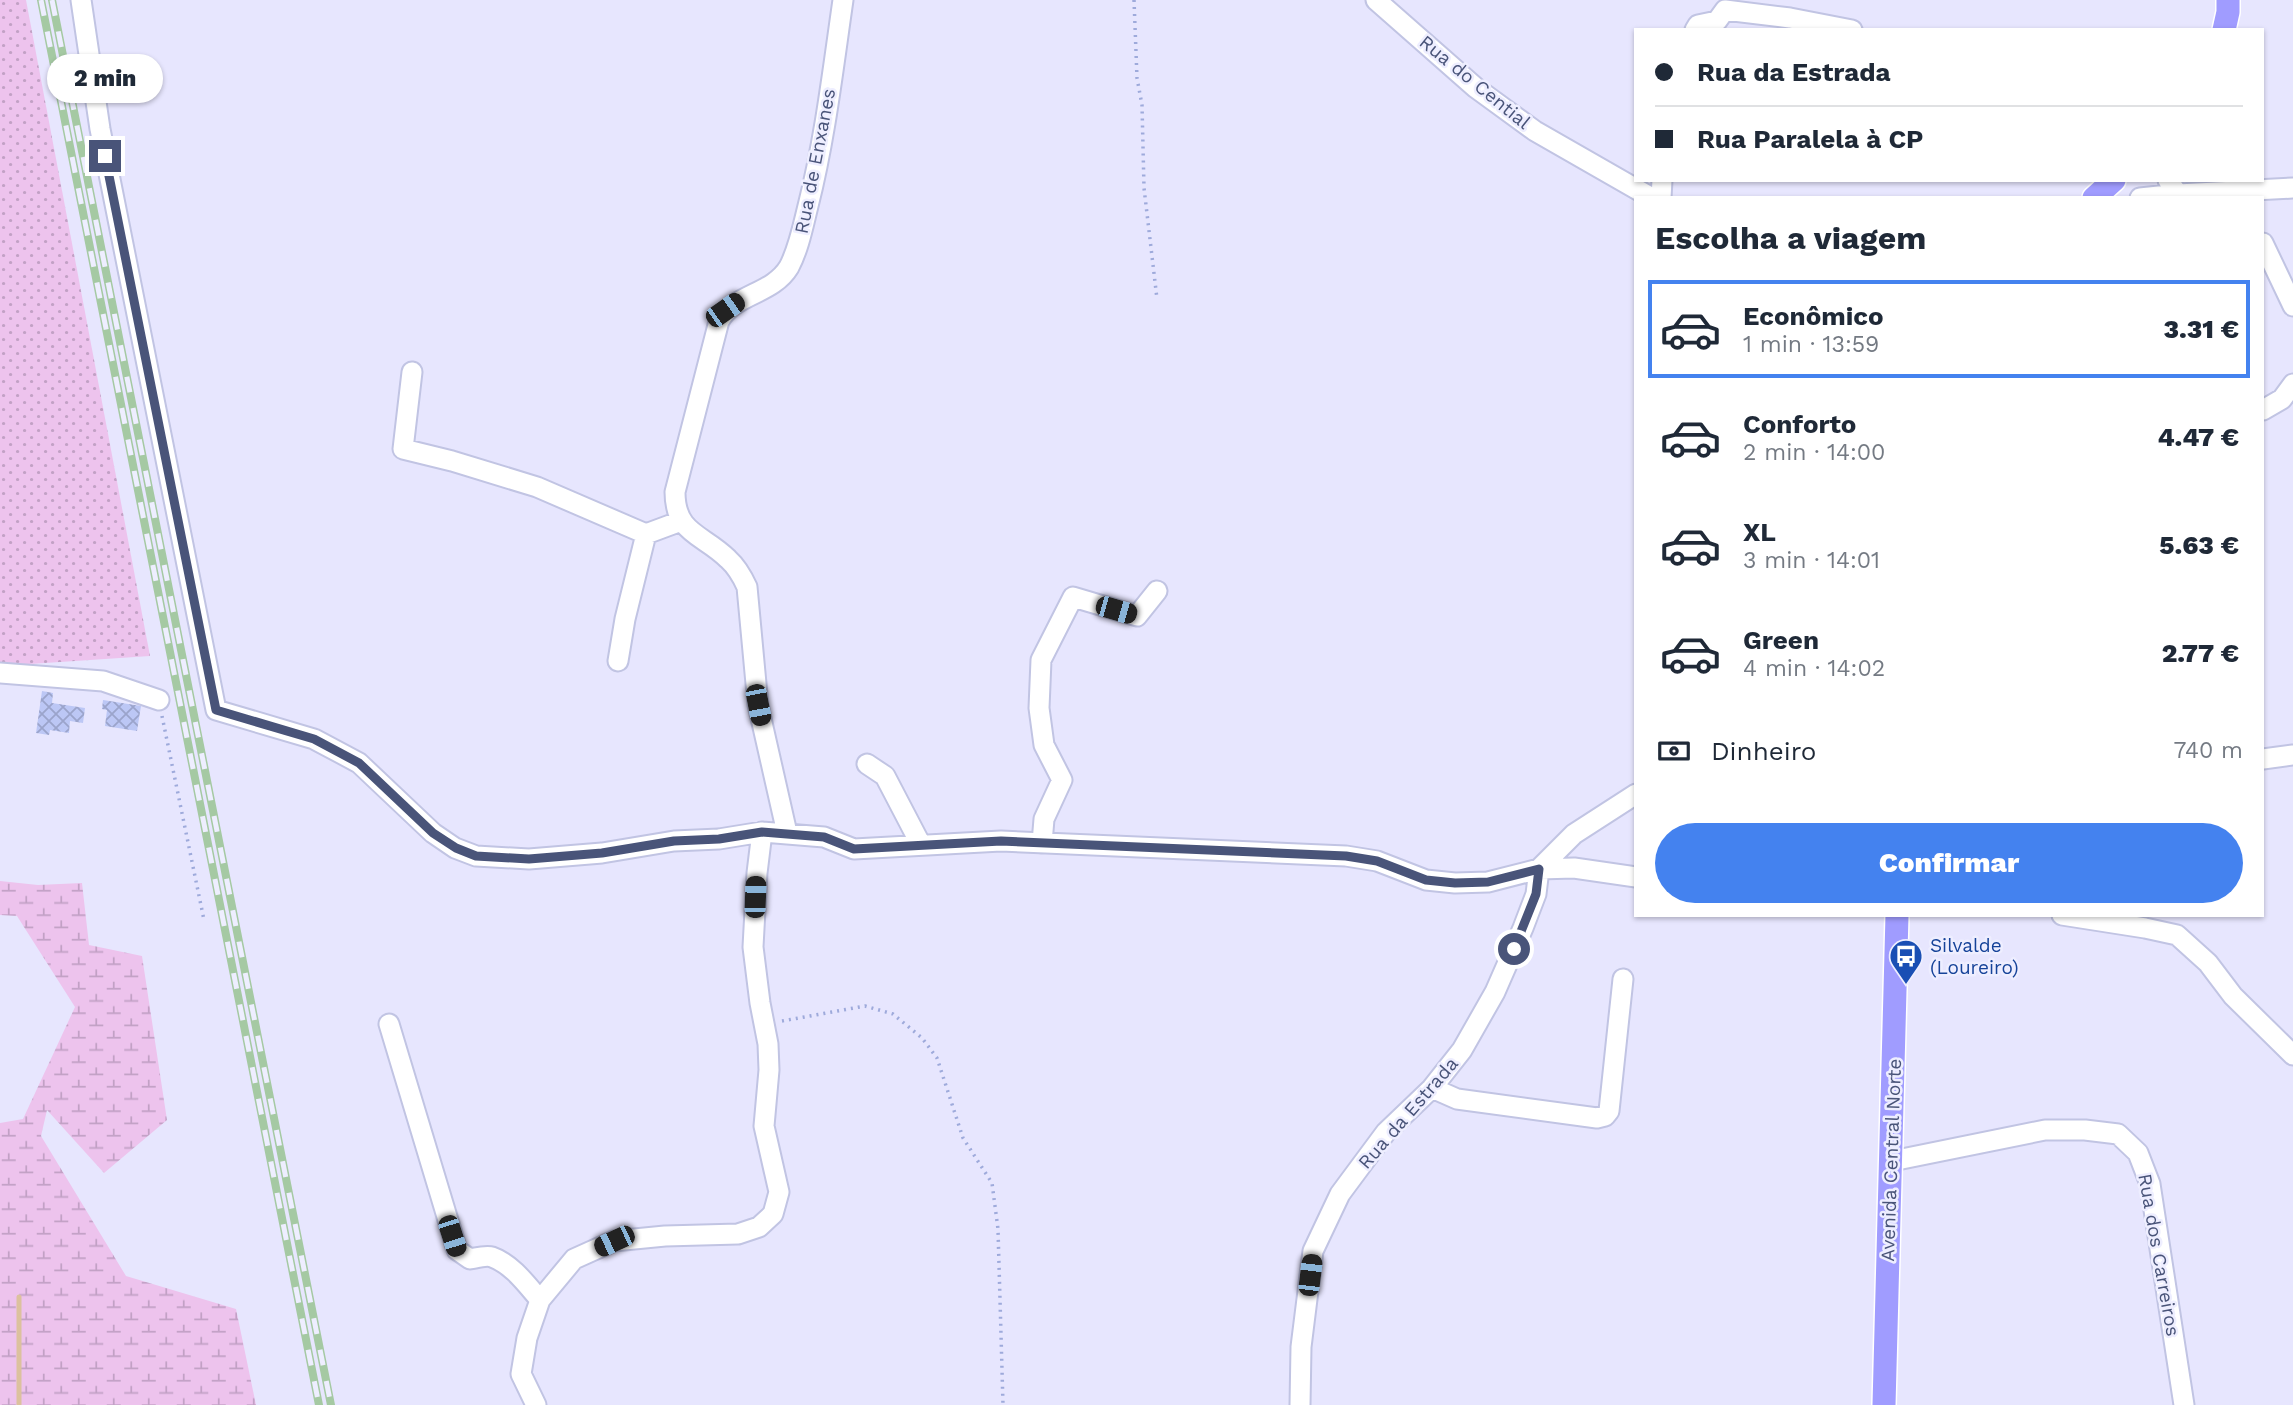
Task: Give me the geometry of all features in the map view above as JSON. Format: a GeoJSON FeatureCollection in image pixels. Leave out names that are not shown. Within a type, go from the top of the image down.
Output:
{"type":"FeatureCollection","features":[{"type":"Feature","properties":{"kind":"main road"},"geometry":{"type":"LineString","coordinates":[[2224,28],[2228,0]]}},
{"type":"Feature","properties":{"kind":"main road"},"geometry":{"type":"LineString","coordinates":[[2096,196],[2112,182]]}},
{"type":"Feature","properties":{"kind":"main road","name":"Avenida Central Norte"},"geometry":{"type":"LineString","coordinates":[[1884,1405],[1897,917]]}},
{"type":"Feature","properties":{"kind":"street"},"geometry":{"type":"LineString","coordinates":[[81,0],[100,129],[216,710],[314,739],[359,763],[433,833],[456,848],[476,856],[529,859],[602,853],[674,841],[719,839],[762,832],[824,837],[854,849],[1001,841],[1346,856],[1377,861],[1426,880],[1455,883],[1488,882],[1539,869],[1574,868],[1634,877]]}},
{"type":"Feature","properties":{"kind":"street","name":"Rua de Enxanes"},"geometry":{"type":"LineString","coordinates":[[681,521],[675,506],[675,492],[719,321],[725,310],[738,301],[780,280],[790,265],[799,242],[815,180],[844,0]]}},
{"type":"Feature","properties":{"kind":"street","name":"Rua do Cential"},"geometry":{"type":"LineString","coordinates":[[1376,0],[1476,88],[1535,131],[1649,196]]}},
{"type":"Feature","properties":{"kind":"street"},"geometry":{"type":"LineString","coordinates":[[1696,27],[1717,21],[1725,10],[1842,28]]}},
{"type":"Feature","properties":{"kind":"street"},"geometry":{"type":"LineString","coordinates":[[2146,196],[2173,187],[2235,194],[2293,188]]}},
{"type":"Feature","properties":{"kind":"street"},"geometry":{"type":"LineString","coordinates":[[2264,245],[2293,306]]}},
{"type":"Feature","properties":{"kind":"street"},"geometry":{"type":"LineString","coordinates":[[412,372],[403,449],[537,487],[646,534],[681,521],[687,529],[727,558],[740,573],[747,587],[758,705],[787,833]]}},
{"type":"Feature","properties":{"kind":"street"},"geometry":{"type":"LineString","coordinates":[[2264,410],[2282,399],[2293,384]]}},
{"type":"Feature","properties":{"kind":"street"},"geometry":{"type":"LineString","coordinates":[[618,661],[625,619],[646,534]]}},
{"type":"Feature","properties":{"kind":"street"},"geometry":{"type":"LineString","coordinates":[[1042,843],[1044,819],[1062,780],[1044,745],[1039,708],[1041,660],[1073,597],[1137,616],[1157,591]]}},
{"type":"Feature","properties":{"kind":"street"},"geometry":{"type":"LineString","coordinates":[[0,673],[103,681],[159,700]]}},
{"type":"Feature","properties":{"kind":"street"},"geometry":{"type":"LineString","coordinates":[[2264,760],[2293,755]]}},
{"type":"Feature","properties":{"kind":"street"},"geometry":{"type":"LineString","coordinates":[[867,764],[885,776],[921,845]]}},
{"type":"Feature","properties":{"kind":"street"},"geometry":{"type":"LineString","coordinates":[[1539,869],[1574,834],[1634,795]]}},
{"type":"Feature","properties":{"kind":"street"},"geometry":{"type":"LineString","coordinates":[[536,1405],[521,1374],[527,1338],[540,1300],[574,1259],[614,1241],[665,1236],[738,1234],[759,1227],[772,1214],[779,1192],[764,1126],[769,1070],[768,1044],[753,947],[762,832]]}},
{"type":"Feature","properties":{"kind":"street","name":"Rua da Estrada"},"geometry":{"type":"LineString","coordinates":[[1300,1405],[1301,1348],[1313,1251],[1340,1194],[1386,1132],[1432,1088],[1462,1050],[1495,992],[1536,894],[1539,869]]}},
{"type":"Feature","properties":{"kind":"street"},"geometry":{"type":"LineString","coordinates":[[2086,917],[2146,922],[2177,935],[2208,963],[2233,996],[2293,1055]]}},
{"type":"Feature","properties":{"kind":"street"},"geometry":{"type":"LineString","coordinates":[[1432,1088],[1457,1099],[1597,1118],[1605,1116],[1609,1111],[1623,979]]}},
{"type":"Feature","properties":{"kind":"street"},"geometry":{"type":"LineString","coordinates":[[389,1024],[457,1250],[470,1259],[490,1256],[502,1263],[521,1278],[540,1300]]}},
{"type":"Feature","properties":{"kind":"street","name":"Rua dos Carreiros"},"geometry":{"type":"LineString","coordinates":[[1892,1161],[2045,1130],[2085,1130],[2118,1134],[2138,1153],[2150,1184],[2185,1405]]}},
{"type":"Feature","properties":{"kind":"path"},"geometry":{"type":"LineString","coordinates":[[1134,0],[1137,78],[1142,105],[1144,188],[1157,299]]}},
{"type":"Feature","properties":{"kind":"path"},"geometry":{"type":"LineString","coordinates":[[159,700],[204,920]]}},
{"type":"Feature","properties":{"kind":"path"},"geometry":{"type":"LineString","coordinates":[[764,1024],[865,1006],[893,1014],[922,1038],[937,1058],[963,1138],[992,1183],[998,1229],[1003,1405]]}},
{"type":"Feature","properties":{"kind":"green space"},"geometry":{"type":"Polygon","coordinates":[[[0,0],[26,0],[150,656],[0,666],[0,0]]]}},
{"type":"Feature","properties":{"kind":"green space"},"geometry":{"type":"Polygon","coordinates":[[[0,881],[38,885],[82,883],[89,945],[142,956],[167,1120],[104,1173],[47,1110],[41,1136],[126,1276],[236,1309],[256,1405],[0,1405],[0,1123],[23,1119],[75,1007],[17,916],[0,915],[0,881]]]}},
{"type":"Feature","properties":{"kind":"building"},"geometry":{"type":"Polygon","coordinates":[[[42,691],[53,693],[52,703],[85,708],[83,723],[70,721],[69,733],[50,730],[49,735],[36,733],[42,691]]]}},
{"type":"Feature","properties":{"kind":"building"},"geometry":{"type":"Polygon","coordinates":[[[103,700],[141,706],[137,731],[105,726],[107,710],[102,709],[103,700]]]}},
{"type":"Feature","properties":{"kind":"waterway"},"geometry":{"type":"LineString","coordinates":[[19,1297],[19,1405]]}},
{"type":"Feature","properties":{"kind":"railway"},"geometry":{"type":"LineString","coordinates":[[41,0],[319,1405]]}},
{"type":"Feature","properties":{"kind":"railway"},"geometry":{"type":"LineString","coordinates":[[52,0],[331,1405]]}},
{"type":"Feature","properties":{"kind":"place","name":"Silvalde (Loureiro)"},"geometry":{"type":"Point","coordinates":[1906,986]}},
{"type":"Feature","properties":{"kind":"route"},"geometry":{"type":"LineString","coordinates":[[105,156],[216,710],[314,739],[359,763],[433,833],[456,848],[476,856],[529,859],[602,853],[674,841],[719,839],[762,832],[824,837],[854,849],[1001,841],[1346,856],[1377,861],[1426,880],[1455,883],[1488,882],[1539,869],[1536,894],[1514,949]]}}]}
